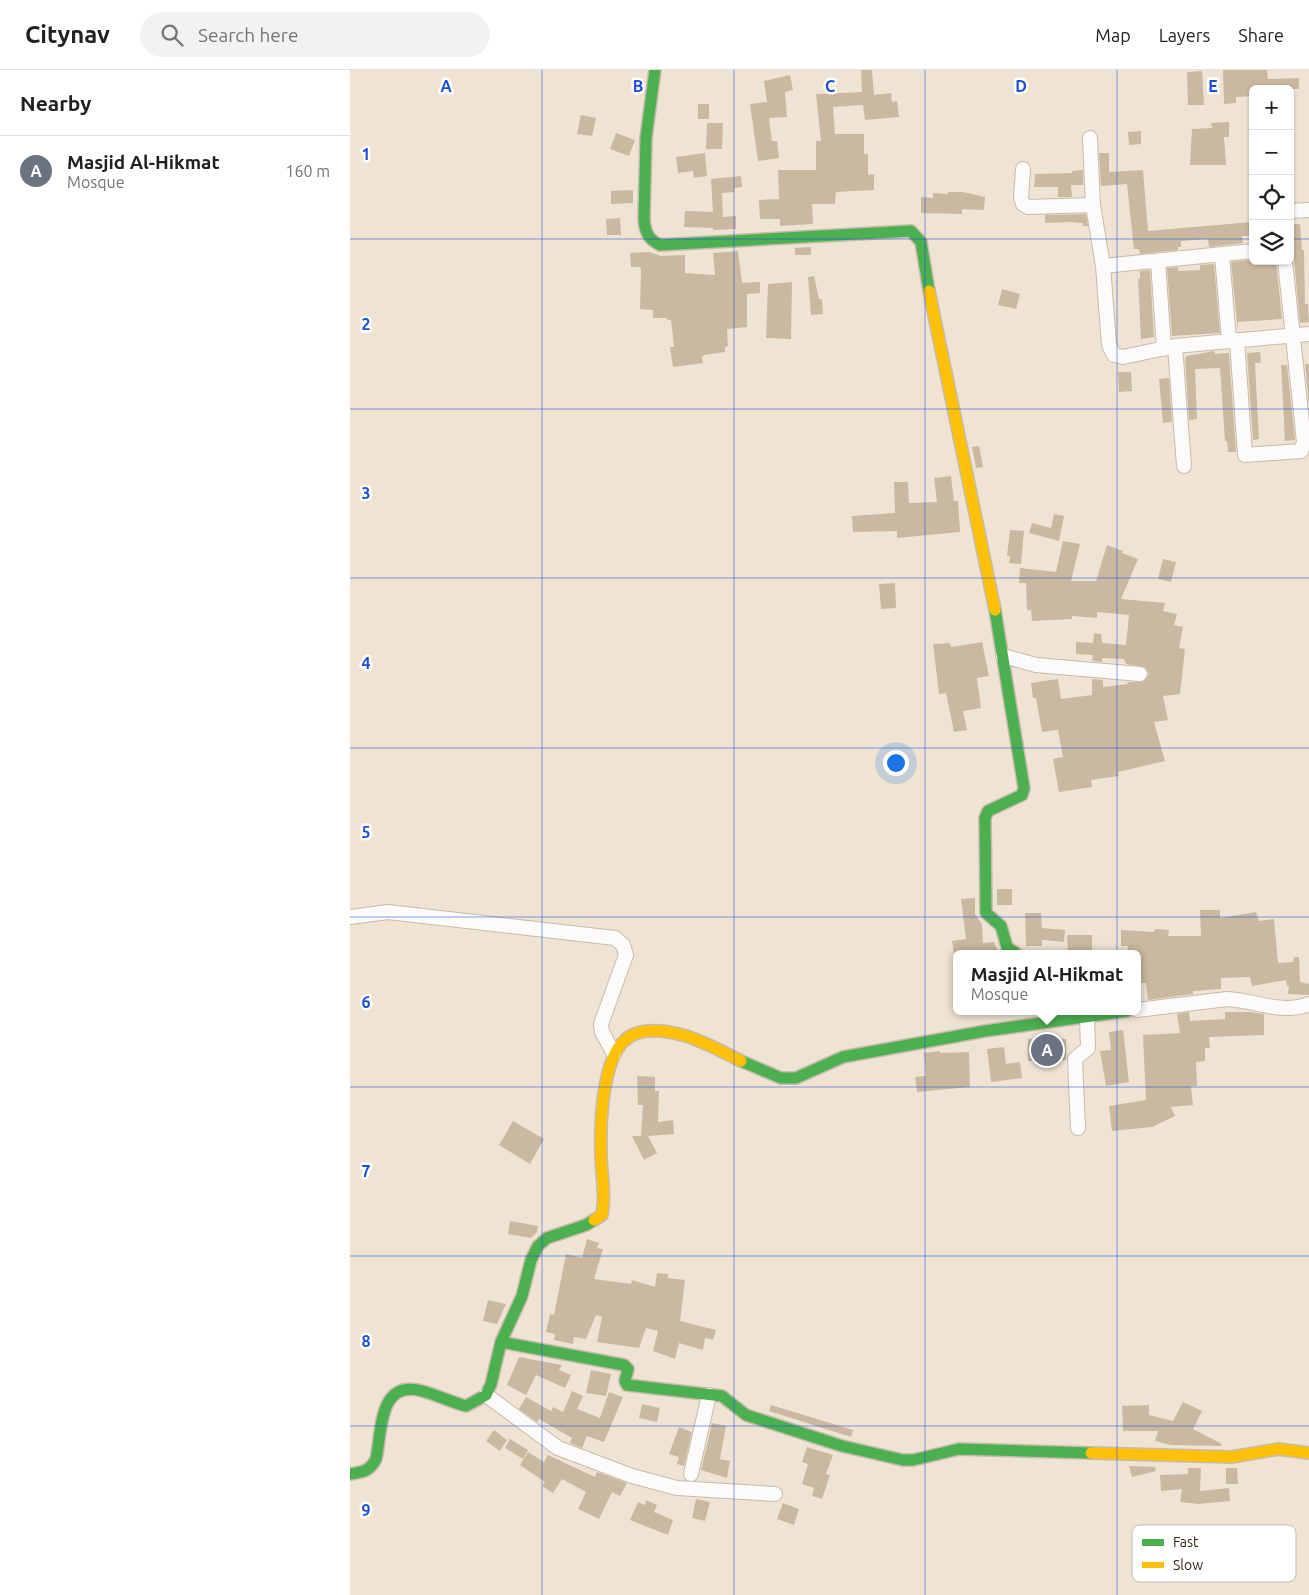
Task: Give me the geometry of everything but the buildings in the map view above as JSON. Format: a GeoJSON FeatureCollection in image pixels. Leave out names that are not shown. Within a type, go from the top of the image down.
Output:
{"type":"FeatureCollection","features":[{"type":"Feature","properties":{"kind":"street"},"geometry":{"type":"LineString","coordinates":[[655,70],[646,138],[644,219],[645,232],[653,242],[660,245],[903,230],[911,231],[921,242],[937,336],[1003,656],[1024,793],[986,814],[986,913],[1001,926],[1008,947],[1012,950]]}},
{"type":"Feature","properties":{"kind":"street"},"geometry":{"type":"LineString","coordinates":[[1090,138],[1093,205],[1103,266],[1109,345],[1114,355],[1123,358],[1170,348],[1233,340],[1309,334]]}},
{"type":"Feature","properties":{"kind":"street"},"geometry":{"type":"LineString","coordinates":[[1023,169],[1021,198],[1023,204],[1028,207],[1093,205]]}},
{"type":"Feature","properties":{"kind":"street"},"geometry":{"type":"LineString","coordinates":[[1294,211],[1309,210]]}},
{"type":"Feature","properties":{"kind":"street"},"geometry":{"type":"LineString","coordinates":[[1103,266],[1249,252]]}},
{"type":"Feature","properties":{"kind":"street"},"geometry":{"type":"LineString","coordinates":[[1222,255],[1244,448],[1247,457],[1303,449],[1304,442],[1291,336],[1285,265]]}},
{"type":"Feature","properties":{"kind":"street"},"geometry":{"type":"LineString","coordinates":[[1158,261],[1184,466]]}},
{"type":"Feature","properties":{"kind":"street"},"geometry":{"type":"LineString","coordinates":[[1003,656],[1036,665],[1140,674]]}},
{"type":"Feature","properties":{"kind":"street"},"geometry":{"type":"LineString","coordinates":[[350,916],[388,912],[615,938],[623,945],[626,955],[602,1024],[602,1032],[614,1054]]}},
{"type":"Feature","properties":{"kind":"street"},"geometry":{"type":"LineString","coordinates":[[1141,1010],[1227,999],[1242,1000],[1277,1008],[1301,1008],[1309,1004]]}},
{"type":"Feature","properties":{"kind":"street"},"geometry":{"type":"LineString","coordinates":[[350,1474],[364,1472],[373,1466],[377,1454],[384,1408],[393,1396],[402,1390],[414,1389],[466,1406],[486,1395],[492,1384],[501,1342],[522,1296],[531,1260],[538,1246],[547,1238],[586,1225],[602,1215],[605,1205],[600,1153],[607,1077],[614,1054],[626,1039],[644,1031],[682,1033],[730,1054],[744,1063],[785,1079],[798,1078],[840,1057],[1048,1016],[1095,1015]]}},
{"type":"Feature","properties":{"kind":"street"},"geometry":{"type":"LineString","coordinates":[[1078,1128],[1075,1059],[1088,1048],[1087,1016]]}},
{"type":"Feature","properties":{"kind":"street"},"geometry":{"type":"LineString","coordinates":[[501,1342],[624,1365],[628,1369],[624,1381],[628,1385],[725,1397],[741,1412],[755,1418],[842,1446],[908,1460],[959,1449],[1202,1457],[1232,1457],[1278,1449],[1309,1453]]}},
{"type":"Feature","properties":{"kind":"street"},"geometry":{"type":"LineString","coordinates":[[486,1395],[558,1448],[632,1476],[677,1488],[775,1494]]}},
{"type":"Feature","properties":{"kind":"street"},"geometry":{"type":"LineString","coordinates":[[691,1474],[709,1395]]}},
{"type":"Feature","properties":{"kind":"traffic: fast"},"geometry":{"type":"LineString","coordinates":[[655,70],[646,138],[644,219],[645,228],[650,238],[660,245],[911,231],[921,242],[929,291]]}},
{"type":"Feature","properties":{"kind":"traffic: fast"},"geometry":{"type":"LineString","coordinates":[[995,610],[1024,788],[1022,795],[988,811],[985,818],[986,913],[1001,926],[1007,947],[1011,950]]}},
{"type":"Feature","properties":{"kind":"traffic: fast"},"geometry":{"type":"LineString","coordinates":[[741,1061],[781,1078],[796,1078],[843,1057],[985,1031],[1099,1015]]}},
{"type":"Feature","properties":{"kind":"traffic: fast"},"geometry":{"type":"LineString","coordinates":[[350,1474],[366,1470],[374,1463],[385,1410],[390,1400],[397,1393],[408,1389],[422,1391],[466,1406],[486,1395],[491,1384],[501,1342],[522,1296],[531,1260],[538,1246],[547,1238],[586,1225],[594,1220]]}},
{"type":"Feature","properties":{"kind":"traffic: fast"},"geometry":{"type":"LineString","coordinates":[[501,1342],[624,1365],[628,1369],[625,1381],[627,1385],[722,1396],[746,1415],[842,1446],[903,1460],[913,1460],[959,1449],[1091,1453]]}},
{"type":"Feature","properties":{"kind":"traffic: slow"},"geometry":{"type":"LineString","coordinates":[[929,291],[995,610]]}},
{"type":"Feature","properties":{"kind":"traffic: slow"},"geometry":{"type":"LineString","coordinates":[[594,1220],[602,1215],[603,1207],[601,1142],[604,1094],[611,1063],[624,1041],[637,1033],[654,1031],[671,1033],[700,1041],[741,1061]]}},
{"type":"Feature","properties":{"kind":"traffic: slow"},"geometry":{"type":"LineString","coordinates":[[1091,1453],[1232,1457],[1278,1449],[1309,1453]]}},
{"type":"Feature","properties":{"kind":"place","name":"Masjid Al-Hikmat"},"geometry":{"type":"Point","coordinates":[1047,1050]}}]}
